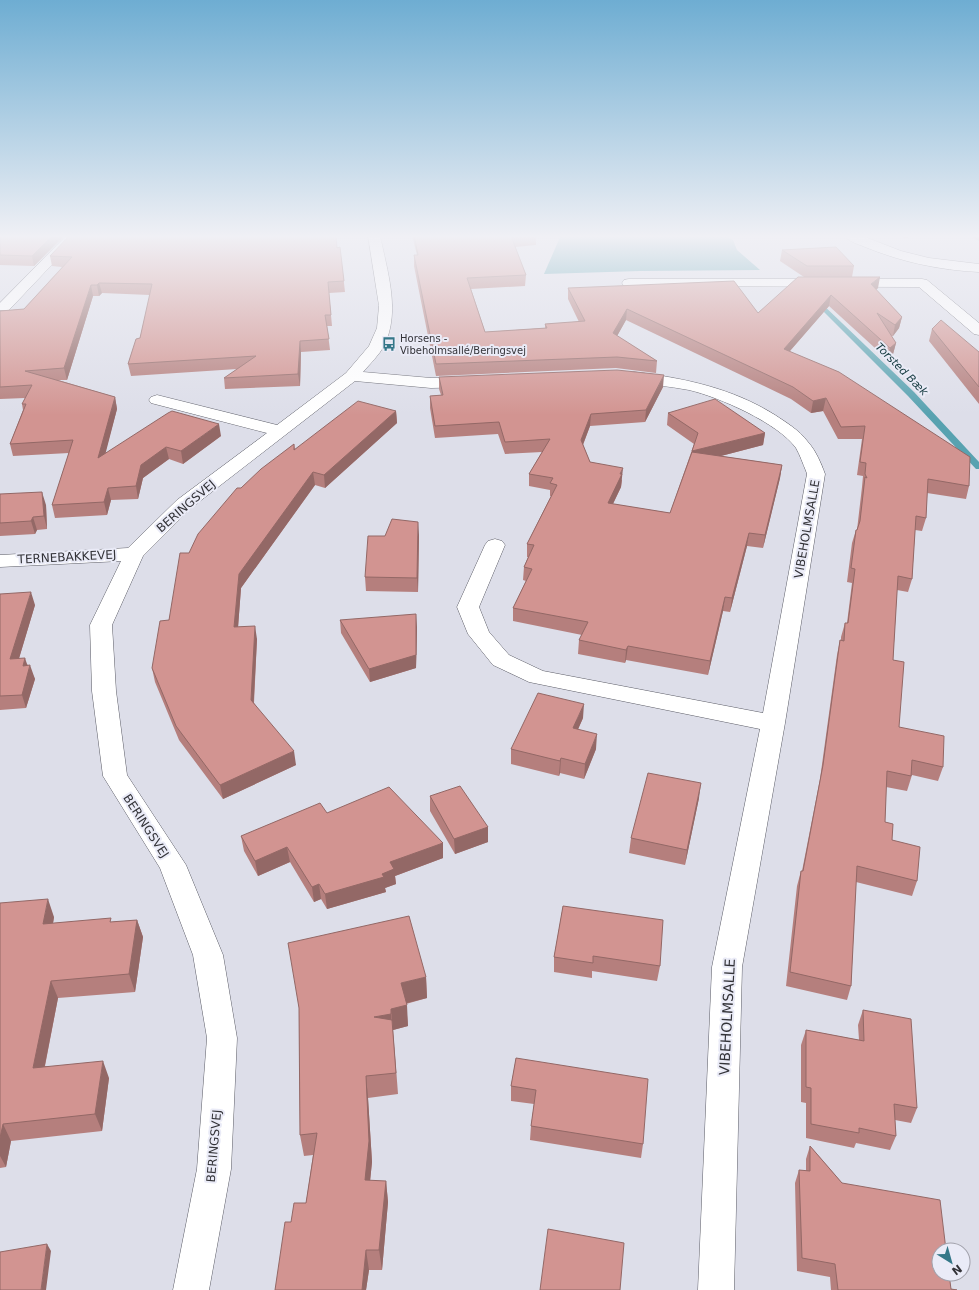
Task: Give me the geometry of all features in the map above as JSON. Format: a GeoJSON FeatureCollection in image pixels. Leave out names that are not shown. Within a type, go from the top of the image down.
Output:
{"type":"FeatureCollection","features":[{"type":"Feature","properties":{"kind":"street"},"geometry":{"type":"LineString","coordinates":[[4,307],[15,295]]}},
{"type":"Feature","properties":{"kind":"street","name":"BERINGSVEJ"},"geometry":{"type":"LineString","coordinates":[[191,1290],[214,1169],[222,1038],[208,955],[172,866],[115,776],[104,691],[101,625],[134,554],[184,504],[352,376],[376,347],[384,328],[386,306],[384,295]]}},
{"type":"Feature","properties":{"kind":"street"},"geometry":{"type":"LineString","coordinates":[[936,295],[979,331]]}},
{"type":"Feature","properties":{"kind":"street","name":"VIBEHOLMSALLE"},"geometry":{"type":"LineString","coordinates":[[616,375],[677,382],[729,396],[761,412],[789,432],[804,448],[816,474],[773,724],[727,967],[716,1290]]}},
{"type":"Feature","properties":{"kind":"street"},"geometry":{"type":"LineString","coordinates":[[352,376],[431,383],[486,381]]}},
{"type":"Feature","properties":{"kind":"street"},"geometry":{"type":"LineString","coordinates":[[157,400],[281,431]]}},
{"type":"Feature","properties":{"kind":"street"},"geometry":{"type":"LineString","coordinates":[[495,545],[468,607],[479,634],[501,660],[537,677],[773,724]]}},
{"type":"Feature","properties":{"kind":"street","name":"TERNEBAKKEVEJ"},"geometry":{"type":"LineString","coordinates":[[0,561],[134,554]]}},
{"type":"Feature","properties":{"kind":"building"},"geometry":{"type":"Polygon","coordinates":[[[37,295],[88,295],[64,368],[25,371],[115,397],[98,458],[172,411],[219,424],[181,451],[166,447],[141,465],[136,486],[108,488],[104,502],[52,505],[73,440],[10,444],[26,404],[22,404],[32,385],[0,387],[0,311],[24,309],[37,295]]]}},
{"type":"Feature","properties":{"kind":"building"},"geometry":{"type":"Polygon","coordinates":[[[150,295],[329,295],[331,315],[325,315],[329,339],[300,341],[298,374],[224,378],[256,356],[128,364],[136,339],[140,338],[150,295]]]}},
{"type":"Feature","properties":{"kind":"building"},"geometry":{"type":"Polygon","coordinates":[[[422,295],[473,295],[485,332],[547,328],[545,324],[585,321],[572,295],[745,295],[758,313],[778,295],[831,295],[784,349],[839,372],[970,457],[969,486],[928,479],[926,518],[916,516],[912,579],[898,576],[893,660],[904,662],[899,727],[944,736],[943,767],[912,760],[911,776],[887,771],[885,822],[893,824],[892,840],[920,847],[917,881],[857,866],[851,986],[790,972],[801,871],[803,871],[823,765],[840,640],[844,641],[845,623],[848,623],[855,569],[851,568],[856,530],[860,521],[865,477],[867,478],[865,474],[866,463],[860,462],[865,426],[841,427],[826,398],[813,401],[793,387],[627,309],[613,333],[657,361],[617,357],[436,364],[422,295]]]}},
{"type":"Feature","properties":{"kind":"building"},"geometry":{"type":"Polygon","coordinates":[[[831,295],[882,295],[902,317],[895,325],[877,313],[896,343],[890,348],[831,295]]]}},
{"type":"Feature","properties":{"kind":"building"},"geometry":{"type":"Polygon","coordinates":[[[941,320],[979,352],[979,387],[932,329],[941,320]]]}},
{"type":"Feature","properties":{"kind":"building"},"geometry":{"type":"Polygon","coordinates":[[[617,370],[664,375],[646,410],[591,414],[581,440],[590,462],[623,468],[620,474],[622,474],[608,503],[670,513],[692,452],[782,465],[765,535],[749,533],[732,598],[725,597],[710,661],[628,646],[626,650],[579,640],[588,622],[513,608],[532,569],[524,567],[534,545],[527,544],[557,485],[550,483],[553,478],[529,474],[550,439],[505,442],[499,422],[435,426],[430,396],[443,395],[439,377],[617,370]]]}},
{"type":"Feature","properties":{"kind":"building"},"geometry":{"type":"Polygon","coordinates":[[[715,399],[765,433],[692,451],[698,433],[668,413],[715,399]]]}},
{"type":"Feature","properties":{"kind":"building"},"geometry":{"type":"Polygon","coordinates":[[[358,401],[396,411],[324,475],[313,472],[239,574],[234,627],[255,626],[251,700],[294,751],[220,785],[176,726],[152,668],[160,621],[169,620],[180,553],[189,553],[198,534],[237,488],[241,488],[261,469],[294,444],[294,450],[358,401]]]}},
{"type":"Feature","properties":{"kind":"building"},"geometry":{"type":"Polygon","coordinates":[[[42,492],[44,516],[33,517],[31,521],[0,523],[0,494],[42,492]]]}},
{"type":"Feature","properties":{"kind":"building"},"geometry":{"type":"Polygon","coordinates":[[[392,519],[418,522],[417,578],[365,577],[368,536],[385,536],[392,519]]]}},
{"type":"Feature","properties":{"kind":"building"},"geometry":{"type":"Polygon","coordinates":[[[31,592],[10,659],[25,658],[23,666],[30,665],[22,695],[0,696],[0,594],[31,592]]]}},
{"type":"Feature","properties":{"kind":"building"},"geometry":{"type":"Polygon","coordinates":[[[416,614],[416,655],[369,669],[340,620],[416,614]]]}},
{"type":"Feature","properties":{"kind":"building"},"geometry":{"type":"Polygon","coordinates":[[[538,693],[584,704],[573,728],[597,734],[585,764],[561,758],[560,761],[511,749],[538,693]]]}},
{"type":"Feature","properties":{"kind":"building"},"geometry":{"type":"Polygon","coordinates":[[[648,773],[701,783],[687,850],[631,838],[648,773]]]}},
{"type":"Feature","properties":{"kind":"building"},"geometry":{"type":"Polygon","coordinates":[[[460,786],[488,827],[454,839],[430,796],[460,786]]]}},
{"type":"Feature","properties":{"kind":"building"},"geometry":{"type":"Polygon","coordinates":[[[389,787],[443,843],[390,862],[394,869],[382,874],[384,877],[325,894],[319,884],[312,887],[287,847],[255,861],[241,836],[320,803],[327,813],[389,787]]]}},
{"type":"Feature","properties":{"kind":"building"},"geometry":{"type":"Polygon","coordinates":[[[48,899],[43,924],[111,918],[110,922],[137,920],[129,974],[51,981],[33,1068],[103,1061],[95,1114],[3,1124],[0,1138],[0,903],[48,899]]]}},
{"type":"Feature","properties":{"kind":"building"},"geometry":{"type":"Polygon","coordinates":[[[563,906],[663,920],[660,966],[593,956],[593,963],[554,957],[563,906]]]}},
{"type":"Feature","properties":{"kind":"building"},"geometry":{"type":"Polygon","coordinates":[[[409,916],[426,977],[401,983],[407,1005],[391,1009],[391,1014],[374,1017],[392,1020],[396,1073],[366,1076],[369,1141],[365,1180],[386,1181],[379,1250],[366,1250],[362,1290],[275,1290],[285,1222],[291,1222],[294,1203],[306,1203],[317,1133],[300,1135],[299,1008],[288,943],[409,916]]]}},
{"type":"Feature","properties":{"kind":"building"},"geometry":{"type":"Polygon","coordinates":[[[863,1010],[911,1019],[917,1108],[894,1104],[896,1136],[859,1128],[859,1133],[811,1124],[811,1088],[806,1087],[806,1030],[864,1041],[863,1010]]]}},
{"type":"Feature","properties":{"kind":"building"},"geometry":{"type":"Polygon","coordinates":[[[516,1058],[648,1079],[643,1144],[531,1126],[536,1090],[511,1086],[516,1058]]]}},
{"type":"Feature","properties":{"kind":"building"},"geometry":{"type":"Polygon","coordinates":[[[810,1146],[842,1183],[940,1200],[945,1242],[931,1242],[931,1282],[950,1282],[951,1289],[957,1290],[838,1290],[835,1264],[802,1258],[799,1170],[810,1171],[810,1146]]]}},
{"type":"Feature","properties":{"kind":"building"},"geometry":{"type":"Polygon","coordinates":[[[548,1229],[624,1243],[620,1290],[540,1290],[548,1229]]]}},
{"type":"Feature","properties":{"kind":"building"},"geometry":{"type":"Polygon","coordinates":[[[47,1244],[41,1290],[0,1290],[0,1252],[47,1244]]]}},
{"type":"Feature","properties":{"kind":"waterway","name":"Torsted Bæk"},"geometry":{"type":"LineString","coordinates":[[816,301],[911,394],[979,467]]}},
{"type":"Feature","properties":{"kind":"place","name":"Horsens - Vibeholmsallé/Beringsvej"},"geometry":{"type":"Point","coordinates":[389,344]}}]}
